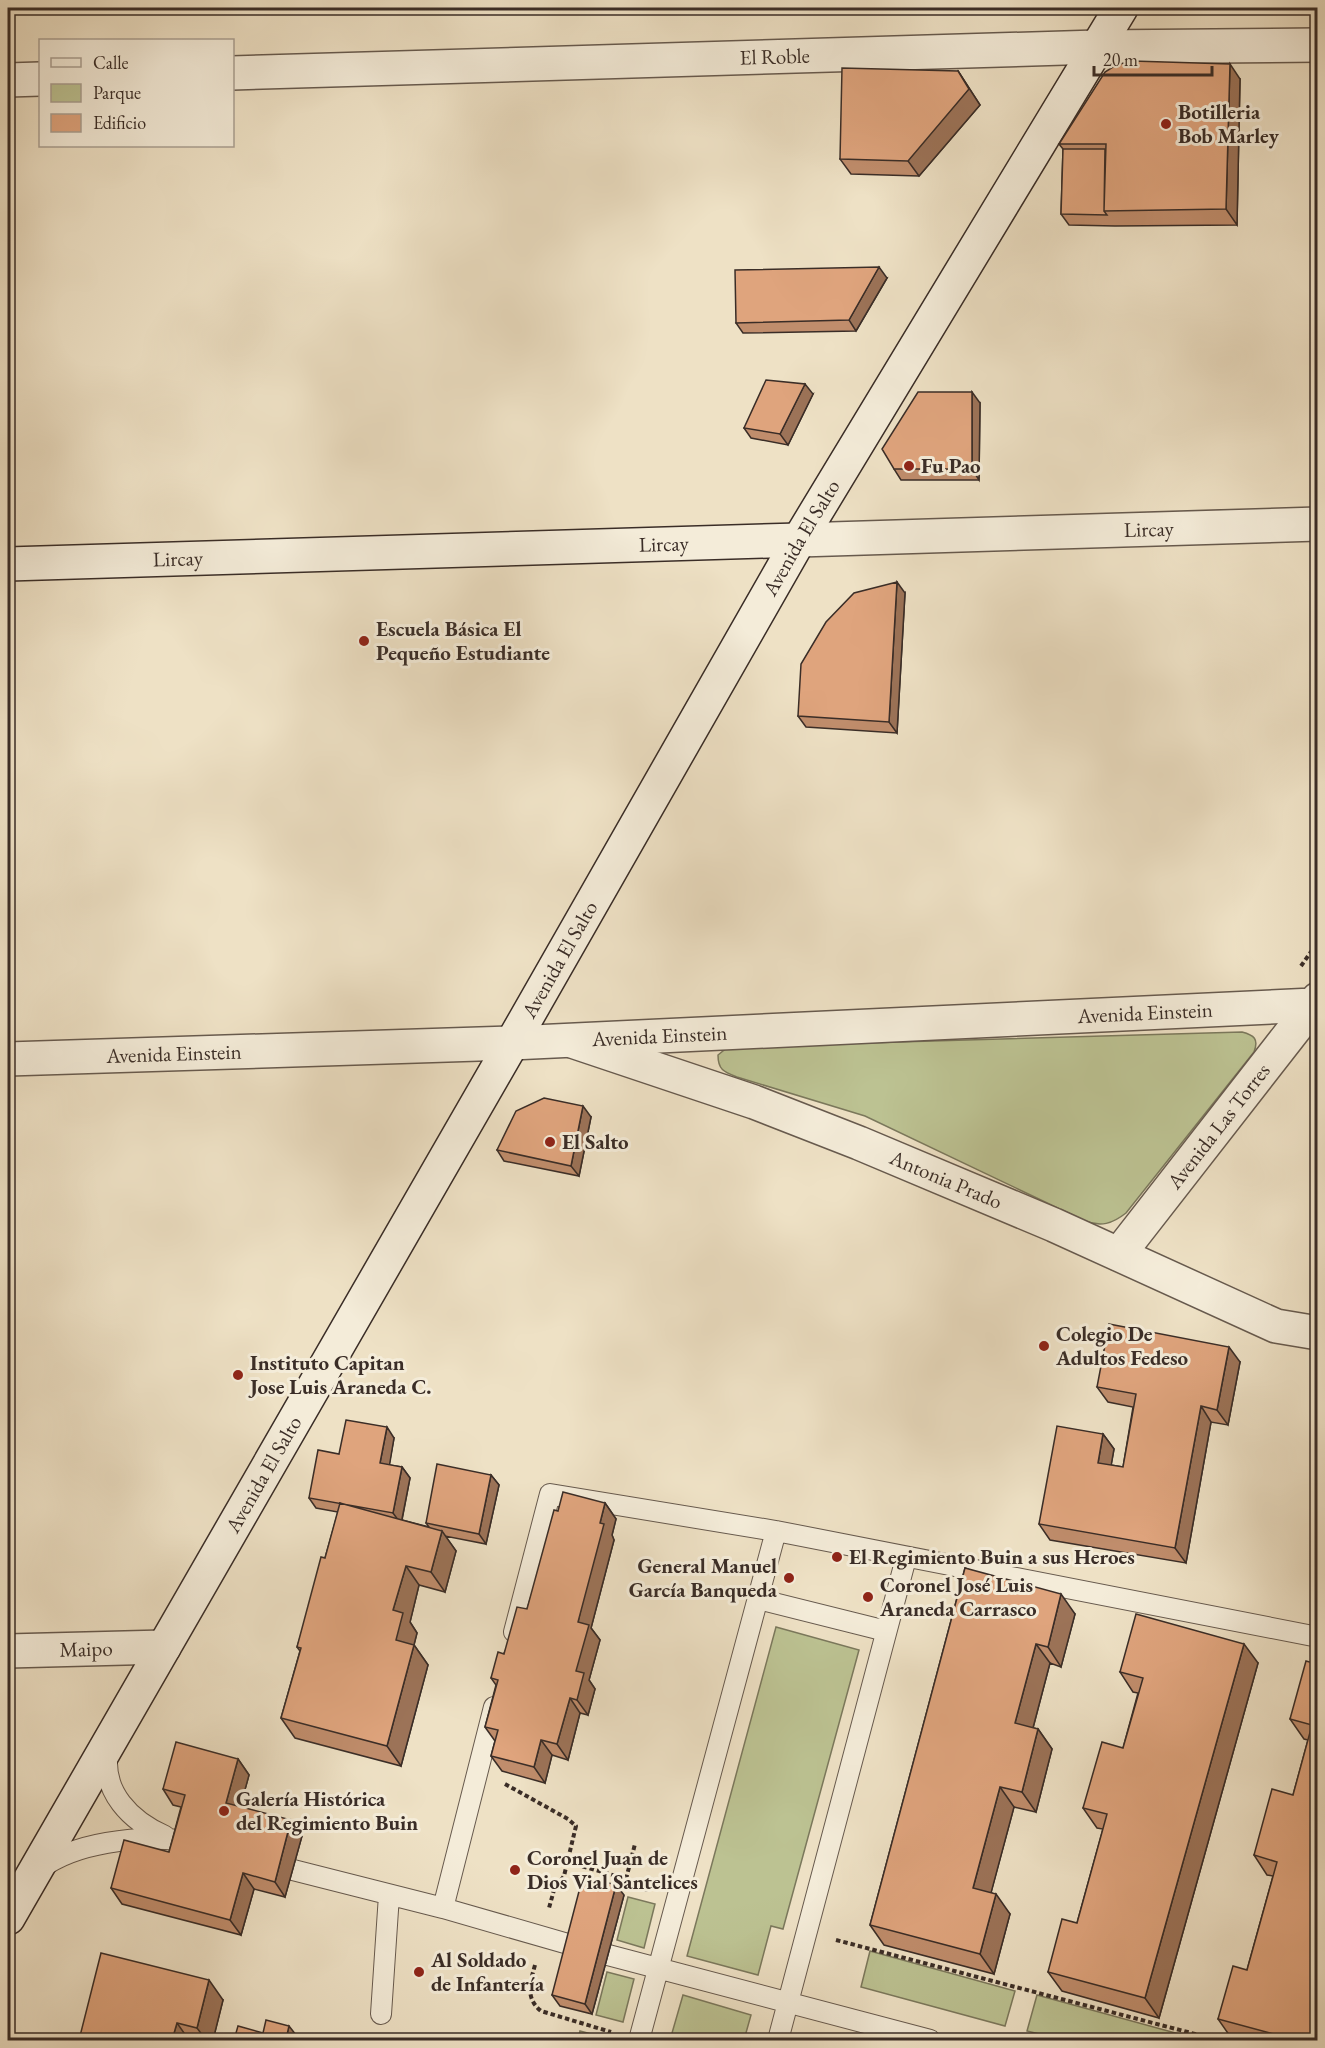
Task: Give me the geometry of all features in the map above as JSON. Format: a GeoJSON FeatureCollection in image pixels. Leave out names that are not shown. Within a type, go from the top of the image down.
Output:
{"type":"FeatureCollection","features":[{"type":"Feature","properties":{"kind":"street","name":"Avenida El Salto"},"geometry":{"type":"LineString","coordinates":[[8,1918],[799,540],[1121,8]]}},
{"type":"Feature","properties":{"kind":"street","name":"El Roble"},"geometry":{"type":"LineString","coordinates":[[234,73],[1097,47],[1317,45]]}},
{"type":"Feature","properties":{"kind":"street"},"geometry":{"type":"LineString","coordinates":[[8,80],[39,79]]}},
{"type":"Feature","properties":{"kind":"street","name":"Lircay"},"geometry":{"type":"LineString","coordinates":[[8,564],[1317,524]]}},
{"type":"Feature","properties":{"kind":"street","name":"Avenida Einstein"},"geometry":{"type":"LineString","coordinates":[[8,1059],[512,1043],[1315,1002]]}},
{"type":"Feature","properties":{"kind":"street","name":"Avenida Las Torres"},"geometry":{"type":"LineString","coordinates":[[1119,1254],[1315,1002]]}},
{"type":"Feature","properties":{"kind":"street","name":"Antonia Prado"},"geometry":{"type":"LineString","coordinates":[[569,1040],[754,1102],[870,1147],[1119,1254],[1276,1326],[1317,1333]]}},
{"type":"Feature","properties":{"kind":"street","name":"Maipo"},"geometry":{"type":"LineString","coordinates":[[8,1651],[164,1647]]}},
{"type":"Feature","properties":{"kind":"lane"},"geometry":{"type":"LineString","coordinates":[[508,1655],[550,1494],[776,1531],[1317,1637]]}},
{"type":"Feature","properties":{"kind":"lane"},"geometry":{"type":"LineString","coordinates":[[639,2040],[776,1531]]}},
{"type":"Feature","properties":{"kind":"lane"},"geometry":{"type":"LineString","coordinates":[[778,2040],[906,1558]]}},
{"type":"Feature","properties":{"kind":"lane"},"geometry":{"type":"LineString","coordinates":[[758,1599],[886,1631]]}},
{"type":"Feature","properties":{"kind":"lane"},"geometry":{"type":"LineString","coordinates":[[442,1908],[499,1689]]}},
{"type":"Feature","properties":{"kind":"lane"},"geometry":{"type":"LineString","coordinates":[[32,1876],[43,1866],[58,1858],[96,1846],[137,1838],[183,1841],[146,1826],[130,1814],[121,1803],[112,1788],[108,1775],[107,1758],[110,1739]]}},
{"type":"Feature","properties":{"kind":"lane"},"geometry":{"type":"LineString","coordinates":[[293,1870],[442,1908],[575,1946]]}},
{"type":"Feature","properties":{"kind":"lane"},"geometry":{"type":"LineString","coordinates":[[381,2014],[389,1895]]}},
{"type":"Feature","properties":{"kind":"lane"},"geometry":{"type":"LineString","coordinates":[[608,1955],[930,2040]]}},
{"type":"Feature","properties":{"kind":"path"},"geometry":{"type":"LineString","coordinates":[[627,1880],[635,1844]]}},
{"type":"Feature","properties":{"kind":"path"},"geometry":{"type":"LineString","coordinates":[[568,1862],[633,1881],[638,1887],[677,1898]]}},
{"type":"Feature","properties":{"kind":"path"},"geometry":{"type":"LineString","coordinates":[[807,1932],[1218,2040]]}},
{"type":"Feature","properties":{"kind":"green space"},"geometry":{"type":"Polygon","coordinates":[[[1242,1032],[1250,1035],[1256,1041],[1254,1052],[1126,1213],[1116,1220],[1101,1224],[1085,1221],[865,1116],[729,1074],[723,1070],[718,1060],[718,1055],[728,1047],[1242,1032]]]}},
{"type":"Feature","properties":{"kind":"green space"},"geometry":{"type":"Polygon","coordinates":[[[776,1627],[859,1650],[783,1929],[771,1926],[758,1975],[687,1956],[776,1627]]]}},
{"type":"Feature","properties":{"kind":"green space"},"geometry":{"type":"Polygon","coordinates":[[[628,1897],[655,1904],[644,1948],[617,1940],[628,1897]]]}},
{"type":"Feature","properties":{"kind":"green space"},"geometry":{"type":"Polygon","coordinates":[[[870,1951],[1015,1991],[1005,2026],[861,1987],[870,1951]]]}},
{"type":"Feature","properties":{"kind":"green space"},"geometry":{"type":"Polygon","coordinates":[[[607,1972],[634,1979],[623,2022],[596,2015],[607,1972]]]}},
{"type":"Feature","properties":{"kind":"green space"},"geometry":{"type":"Polygon","coordinates":[[[683,1995],[751,2015],[744,2040],[670,2040],[683,1995]]]}},
{"type":"Feature","properties":{"kind":"green space"},"geometry":{"type":"Polygon","coordinates":[[[1037,1995],[1190,2037],[1190,2040],[1063,2040],[1027,2031],[1037,1995]]]}},
{"type":"Feature","properties":{"kind":"green space"},"geometry":{"type":"Polygon","coordinates":[[[580,2031],[614,2040],[578,2040],[580,2031]]]}},
{"type":"Feature","properties":{"kind":"building","name":"Botilleria Bob Marley"},"geometry":{"type":"Polygon","coordinates":[[[1132,61],[1230,64],[1226,209],[1104,211],[1106,144],[1059,144],[1105,72],[1116,65],[1132,61]]]}},
{"type":"Feature","properties":{"kind":"building"},"geometry":{"type":"Polygon","coordinates":[[[842,68],[958,71],[969,89],[908,161],[840,159],[842,68]]]}},
{"type":"Feature","properties":{"kind":"building"},"geometry":{"type":"Polygon","coordinates":[[[1063,149],[1105,149],[1104,211],[1107,215],[1061,214],[1063,149]]]}},
{"type":"Feature","properties":{"kind":"building"},"geometry":{"type":"Polygon","coordinates":[[[879,267],[849,320],[736,323],[735,270],[879,267]]]}},
{"type":"Feature","properties":{"kind":"building"},"geometry":{"type":"Polygon","coordinates":[[[766,380],[805,384],[780,434],[744,428],[766,380]]]}},
{"type":"Feature","properties":{"kind":"building"},"geometry":{"type":"Polygon","coordinates":[[[918,392],[972,392],[972,469],[894,469],[882,449],[918,392]]]}},
{"type":"Feature","properties":{"kind":"building"},"geometry":{"type":"Polygon","coordinates":[[[897,582],[889,722],[798,716],[801,664],[826,622],[854,593],[897,582]]]}},
{"type":"Feature","properties":{"kind":"building","name":"El Salto"},"geometry":{"type":"Polygon","coordinates":[[[544,1098],[583,1106],[571,1166],[497,1150],[516,1111],[544,1098]]]}},
{"type":"Feature","properties":{"kind":"building"},"geometry":{"type":"Polygon","coordinates":[[[1109,1324],[1229,1347],[1217,1410],[1201,1406],[1175,1548],[1039,1524],[1057,1426],[1103,1434],[1098,1463],[1123,1467],[1136,1394],[1097,1387],[1109,1324]]]}},
{"type":"Feature","properties":{"kind":"building"},"geometry":{"type":"Polygon","coordinates":[[[346,1420],[387,1427],[380,1463],[402,1467],[393,1513],[309,1498],[318,1450],[339,1454],[346,1420]]]}},
{"type":"Feature","properties":{"kind":"building"},"geometry":{"type":"Polygon","coordinates":[[[437,1464],[491,1475],[479,1534],[426,1523],[437,1464]]]}},
{"type":"Feature","properties":{"kind":"building"},"geometry":{"type":"Polygon","coordinates":[[[563,1492],[605,1503],[600,1523],[604,1524],[578,1622],[589,1625],[576,1671],[584,1673],[577,1700],[570,1698],[557,1744],[541,1740],[534,1767],[491,1756],[498,1730],[485,1727],[498,1680],[491,1678],[498,1652],[504,1654],[517,1607],[527,1609],[554,1510],[558,1511],[563,1492]]]}},
{"type":"Feature","properties":{"kind":"building"},"geometry":{"type":"Polygon","coordinates":[[[340,1503],[442,1531],[431,1572],[406,1566],[393,1610],[403,1613],[396,1640],[414,1645],[387,1746],[281,1718],[301,1648],[297,1647],[321,1557],[325,1558],[340,1503]]]}},
{"type":"Feature","properties":{"kind":"building"},"geometry":{"type":"Polygon","coordinates":[[[965,1568],[1061,1594],[1048,1647],[1036,1644],[1015,1723],[1038,1729],[1022,1792],[1000,1787],[973,1888],[996,1894],[980,1954],[870,1925],[965,1568]]]}},
{"type":"Feature","properties":{"kind":"building"},"geometry":{"type":"Polygon","coordinates":[[[1136,1614],[1244,1644],[1145,1998],[1048,1972],[1062,1919],[1077,1923],[1107,1814],[1083,1808],[1102,1742],[1123,1748],[1143,1678],[1120,1672],[1136,1614]]]}},
{"type":"Feature","properties":{"kind":"building"},"geometry":{"type":"Polygon","coordinates":[[[1306,1661],[1317,1664],[1317,2035],[1316,2040],[1296,2040],[1218,2019],[1233,1966],[1247,1970],[1277,1862],[1254,1855],[1272,1789],[1293,1795],[1312,1725],[1290,1719],[1306,1661]]]}},
{"type":"Feature","properties":{"kind":"building"},"geometry":{"type":"Polygon","coordinates":[[[176,1742],[238,1759],[226,1803],[291,1820],[275,1882],[243,1873],[230,1920],[111,1888],[124,1840],[169,1852],[185,1795],[163,1789],[176,1742]]]}},
{"type":"Feature","properties":{"kind":"building"},"geometry":{"type":"Polygon","coordinates":[[[583,1876],[616,1885],[585,2004],[552,1995],[583,1876]]]}},
{"type":"Feature","properties":{"kind":"building"},"geometry":{"type":"Polygon","coordinates":[[[101,1953],[209,1980],[197,2028],[177,2023],[172,2040],[79,2040],[101,1953]]]}},
{"type":"Feature","properties":{"kind":"building"},"geometry":{"type":"Polygon","coordinates":[[[266,2020],[289,2026],[286,2039],[293,2040],[234,2040],[238,2026],[263,2033],[266,2020]]]}},
{"type":"Feature","properties":{"kind":"place","name":"Botilleria Bob Marley"},"geometry":{"type":"Point","coordinates":[1166,124]}},
{"type":"Feature","properties":{"kind":"place","name":"Fu Pao"},"geometry":{"type":"Point","coordinates":[909,466]}},
{"type":"Feature","properties":{"kind":"place","name":"Escuela Básica El Pequeño Estudiante"},"geometry":{"type":"Point","coordinates":[364,641]}},
{"type":"Feature","properties":{"kind":"place","name":"El Salto"},"geometry":{"type":"Point","coordinates":[550,1142]}},
{"type":"Feature","properties":{"kind":"place","name":"Colegio De Adultos Fedeso"},"geometry":{"type":"Point","coordinates":[1044,1346]}},
{"type":"Feature","properties":{"kind":"place","name":"Instituto Capitan Jose Luis Araneda C."},"geometry":{"type":"Point","coordinates":[238,1375]}},
{"type":"Feature","properties":{"kind":"place","name":"El Regimiento Buin a sus Heroes"},"geometry":{"type":"Point","coordinates":[837,1557]}},
{"type":"Feature","properties":{"kind":"place","name":"General Manuel García Banqueda"},"geometry":{"type":"Point","coordinates":[789,1578]}},
{"type":"Feature","properties":{"kind":"place","name":"Coronel José Luis Araneda Carrasco"},"geometry":{"type":"Point","coordinates":[868,1597]}},
{"type":"Feature","properties":{"kind":"place","name":"Galería Histórica del Regimiento Buin"},"geometry":{"type":"Point","coordinates":[224,1811]}},
{"type":"Feature","properties":{"kind":"place","name":"Coronel Juan de Dios Vial Santelices"},"geometry":{"type":"Point","coordinates":[515,1870]}},
{"type":"Feature","properties":{"kind":"place","name":"Al Soldado de Infantería"},"geometry":{"type":"Point","coordinates":[419,1972]}}]}
